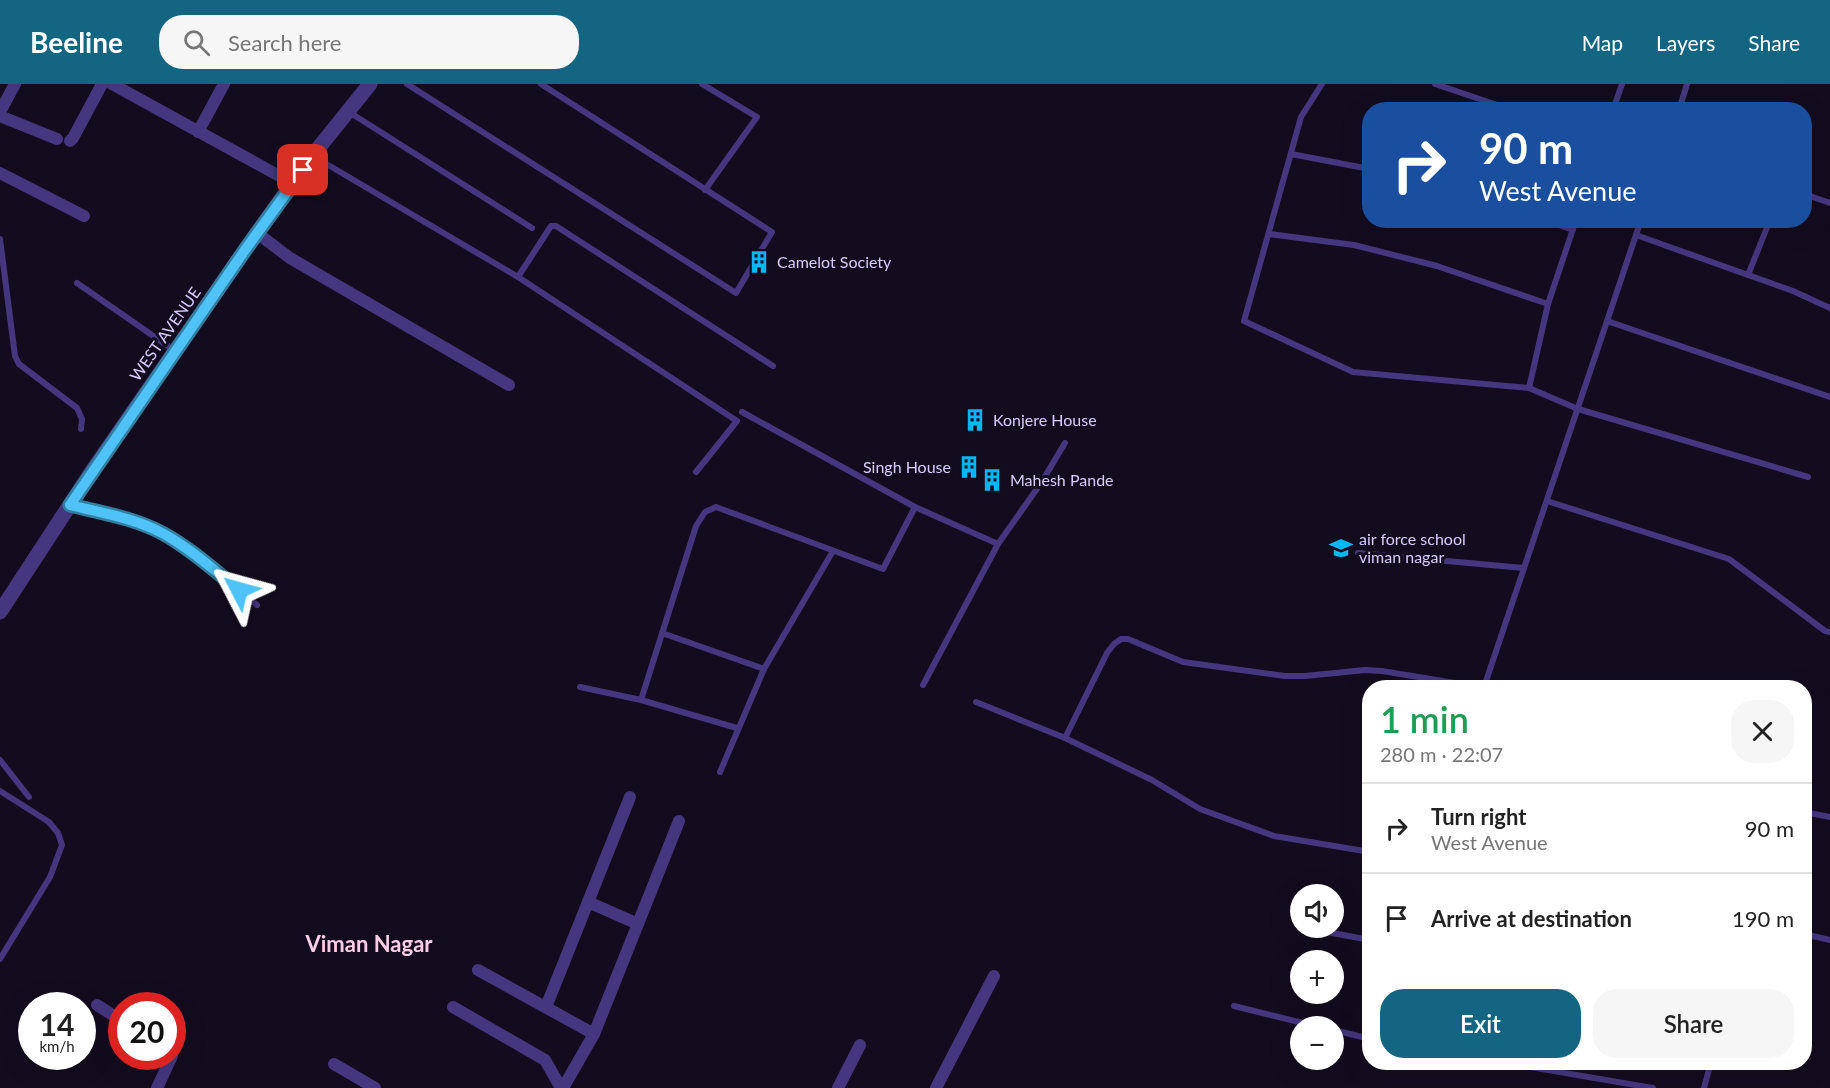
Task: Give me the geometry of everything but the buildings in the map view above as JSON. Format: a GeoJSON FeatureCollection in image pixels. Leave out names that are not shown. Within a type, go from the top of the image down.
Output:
{"type":"FeatureCollection","features":[{"type":"Feature","properties":{"kind":"street"},"geometry":{"type":"LineString","coordinates":[[15,84],[0,114],[63,140],[73,138],[102,84]]}},
{"type":"Feature","properties":{"kind":"street"},"geometry":{"type":"LineString","coordinates":[[112,84],[294,184]]}},
{"type":"Feature","properties":{"kind":"street"},"geometry":{"type":"LineString","coordinates":[[198,132],[224,84]]}},
{"type":"Feature","properties":{"kind":"street","name":"WEST AVENUE"},"geometry":{"type":"LineString","coordinates":[[0,612],[70,505],[257,233],[312,156],[370,84]]}},
{"type":"Feature","properties":{"kind":"street"},"geometry":{"type":"LineString","coordinates":[[0,173],[84,216]]}},
{"type":"Feature","properties":{"kind":"street"},"geometry":{"type":"LineString","coordinates":[[257,233],[290,258],[509,385]]}},
{"type":"Feature","properties":{"kind":"street"},"geometry":{"type":"LineString","coordinates":[[546,1007],[630,797]]}},
{"type":"Feature","properties":{"kind":"street"},"geometry":{"type":"LineString","coordinates":[[453,1007],[545,1060],[562,1088],[594,1034],[679,821]]}},
{"type":"Feature","properties":{"kind":"street"},"geometry":{"type":"LineString","coordinates":[[588,902],[638,924]]}},
{"type":"Feature","properties":{"kind":"street"},"geometry":{"type":"LineString","coordinates":[[478,970],[594,1034]]}},
{"type":"Feature","properties":{"kind":"street"},"geometry":{"type":"LineString","coordinates":[[936,1088],[994,976]]}},
{"type":"Feature","properties":{"kind":"street"},"geometry":{"type":"LineString","coordinates":[[97,1005],[108,1012]]}},
{"type":"Feature","properties":{"kind":"street"},"geometry":{"type":"LineString","coordinates":[[838,1088],[860,1045]]}},
{"type":"Feature","properties":{"kind":"street"},"geometry":{"type":"LineString","coordinates":[[334,1064],[375,1088]]}},
{"type":"Feature","properties":{"kind":"street"},"geometry":{"type":"LineString","coordinates":[[157,1088],[165,1070]]}},
{"type":"Feature","properties":{"kind":"lane"},"geometry":{"type":"LineString","coordinates":[[407,84],[736,293],[772,232],[541,84]]}},
{"type":"Feature","properties":{"kind":"lane"},"geometry":{"type":"LineString","coordinates":[[702,84],[757,117],[705,190]]}},
{"type":"Feature","properties":{"kind":"lane"},"geometry":{"type":"LineString","coordinates":[[1322,84],[1301,117],[1244,321],[1353,372],[1529,388],[1578,408],[1808,477]]}},
{"type":"Feature","properties":{"kind":"lane"},"geometry":{"type":"LineString","coordinates":[[1435,84],[1488,102]]}},
{"type":"Feature","properties":{"kind":"lane"},"geometry":{"type":"LineString","coordinates":[[1616,102],[1622,84]]}},
{"type":"Feature","properties":{"kind":"lane"},"geometry":{"type":"LineString","coordinates":[[1682,102],[1688,84]]}},
{"type":"Feature","properties":{"kind":"lane"},"geometry":{"type":"LineString","coordinates":[[348,112],[532,228]]}},
{"type":"Feature","properties":{"kind":"lane"},"geometry":{"type":"LineString","coordinates":[[1291,154],[1362,168]]}},
{"type":"Feature","properties":{"kind":"lane"},"geometry":{"type":"LineString","coordinates":[[312,156],[518,277],[737,421],[696,472]]}},
{"type":"Feature","properties":{"kind":"lane"},"geometry":{"type":"LineString","coordinates":[[1812,197],[1830,203]]}},
{"type":"Feature","properties":{"kind":"lane"},"geometry":{"type":"LineString","coordinates":[[518,277],[551,226],[556,226],[773,366]]}},
{"type":"Feature","properties":{"kind":"lane"},"geometry":{"type":"LineString","coordinates":[[1529,388],[1548,304],[1573,230],[1567,228]]}},
{"type":"Feature","properties":{"kind":"lane"},"geometry":{"type":"LineString","coordinates":[[1486,680],[1638,228]]}},
{"type":"Feature","properties":{"kind":"lane"},"geometry":{"type":"LineString","coordinates":[[1748,275],[1767,228]]}},
{"type":"Feature","properties":{"kind":"lane"},"geometry":{"type":"LineString","coordinates":[[1269,234],[1354,245],[1437,266],[1548,304]]}},
{"type":"Feature","properties":{"kind":"lane"},"geometry":{"type":"LineString","coordinates":[[1636,235],[1793,291],[1830,308]]}},
{"type":"Feature","properties":{"kind":"lane"},"geometry":{"type":"LineString","coordinates":[[0,239],[15,356],[19,364],[77,408],[82,419],[81,429]]}},
{"type":"Feature","properties":{"kind":"lane"},"geometry":{"type":"LineString","coordinates":[[77,283],[175,352]]}},
{"type":"Feature","properties":{"kind":"lane"},"geometry":{"type":"LineString","coordinates":[[1607,321],[1830,397]]}},
{"type":"Feature","properties":{"kind":"lane"},"geometry":{"type":"LineString","coordinates":[[742,412],[915,507],[998,544]]}},
{"type":"Feature","properties":{"kind":"lane"},"geometry":{"type":"LineString","coordinates":[[922,685],[998,544],[1041,483],[1065,443]]}},
{"type":"Feature","properties":{"kind":"lane"},"geometry":{"type":"LineString","coordinates":[[1547,501],[1729,559],[1825,631],[1830,632]]}},
{"type":"Feature","properties":{"kind":"lane"},"geometry":{"type":"LineString","coordinates":[[70,505],[127,519],[164,534],[202,560],[257,605]]}},
{"type":"Feature","properties":{"kind":"lane"},"geometry":{"type":"LineString","coordinates":[[641,700],[696,526],[705,512],[716,507],[883,569],[915,507]]}},
{"type":"Feature","properties":{"kind":"lane"},"geometry":{"type":"LineString","coordinates":[[720,772],[764,669],[833,550]]}},
{"type":"Feature","properties":{"kind":"lane"},"geometry":{"type":"LineString","coordinates":[[1358,552],[1524,568]]}},
{"type":"Feature","properties":{"kind":"lane"},"geometry":{"type":"LineString","coordinates":[[662,633],[764,669]]}},
{"type":"Feature","properties":{"kind":"lane"},"geometry":{"type":"LineString","coordinates":[[1065,738],[1107,653],[1121,639],[1128,639],[1183,662],[1285,676],[1365,670],[1438,680]]}},
{"type":"Feature","properties":{"kind":"lane"},"geometry":{"type":"LineString","coordinates":[[580,687],[641,700],[737,728]]}},
{"type":"Feature","properties":{"kind":"lane"},"geometry":{"type":"LineString","coordinates":[[976,702],[1065,738],[1152,780],[1200,809],[1274,836],[1362,851]]}},
{"type":"Feature","properties":{"kind":"lane"},"geometry":{"type":"LineString","coordinates":[[0,760],[30,797]]}},
{"type":"Feature","properties":{"kind":"lane"},"geometry":{"type":"LineString","coordinates":[[0,791],[49,822],[58,833],[62,845],[50,877],[0,959]]}},
{"type":"Feature","properties":{"kind":"lane"},"geometry":{"type":"LineString","coordinates":[[1812,814],[1830,817]]}},
{"type":"Feature","properties":{"kind":"lane"},"geometry":{"type":"LineString","coordinates":[[1344,935],[1362,939]]}},
{"type":"Feature","properties":{"kind":"lane"},"geometry":{"type":"LineString","coordinates":[[1812,936],[1830,940]]}},
{"type":"Feature","properties":{"kind":"lane"},"geometry":{"type":"LineString","coordinates":[[1234,1006],[1290,1020]]}},
{"type":"Feature","properties":{"kind":"lane"},"geometry":{"type":"LineString","coordinates":[[1344,1032],[1362,1037]]}},
{"type":"Feature","properties":{"kind":"lane"},"geometry":{"type":"LineString","coordinates":[[1547,1070],[1653,1088]]}},
{"type":"Feature","properties":{"kind":"lane"},"geometry":{"type":"LineString","coordinates":[[1704,1088],[1709,1070]]}},
{"type":"Feature","properties":{"kind":"place","name":"Camelot Society"},"geometry":{"type":"Point","coordinates":[759,262]}},
{"type":"Feature","properties":{"kind":"place","name":"Konjere House"},"geometry":{"type":"Point","coordinates":[975,420]}},
{"type":"Feature","properties":{"kind":"place","name":"Singh House"},"geometry":{"type":"Point","coordinates":[969,467]}},
{"type":"Feature","properties":{"kind":"place","name":"Mahesh Pande"},"geometry":{"type":"Point","coordinates":[992,480]}},
{"type":"Feature","properties":{"kind":"place","name":"air force school viman nagar"},"geometry":{"type":"Point","coordinates":[1341,548]}},
{"type":"Feature","properties":{"kind":"district","name":"Viman Nagar"},"geometry":{"type":"Point","coordinates":[369,944]}},
{"type":"Feature","properties":{"kind":"route"},"geometry":{"type":"LineString","coordinates":[[239,590],[202,560],[164,534],[127,519],[70,505],[245,250],[303,170]]}}]}
